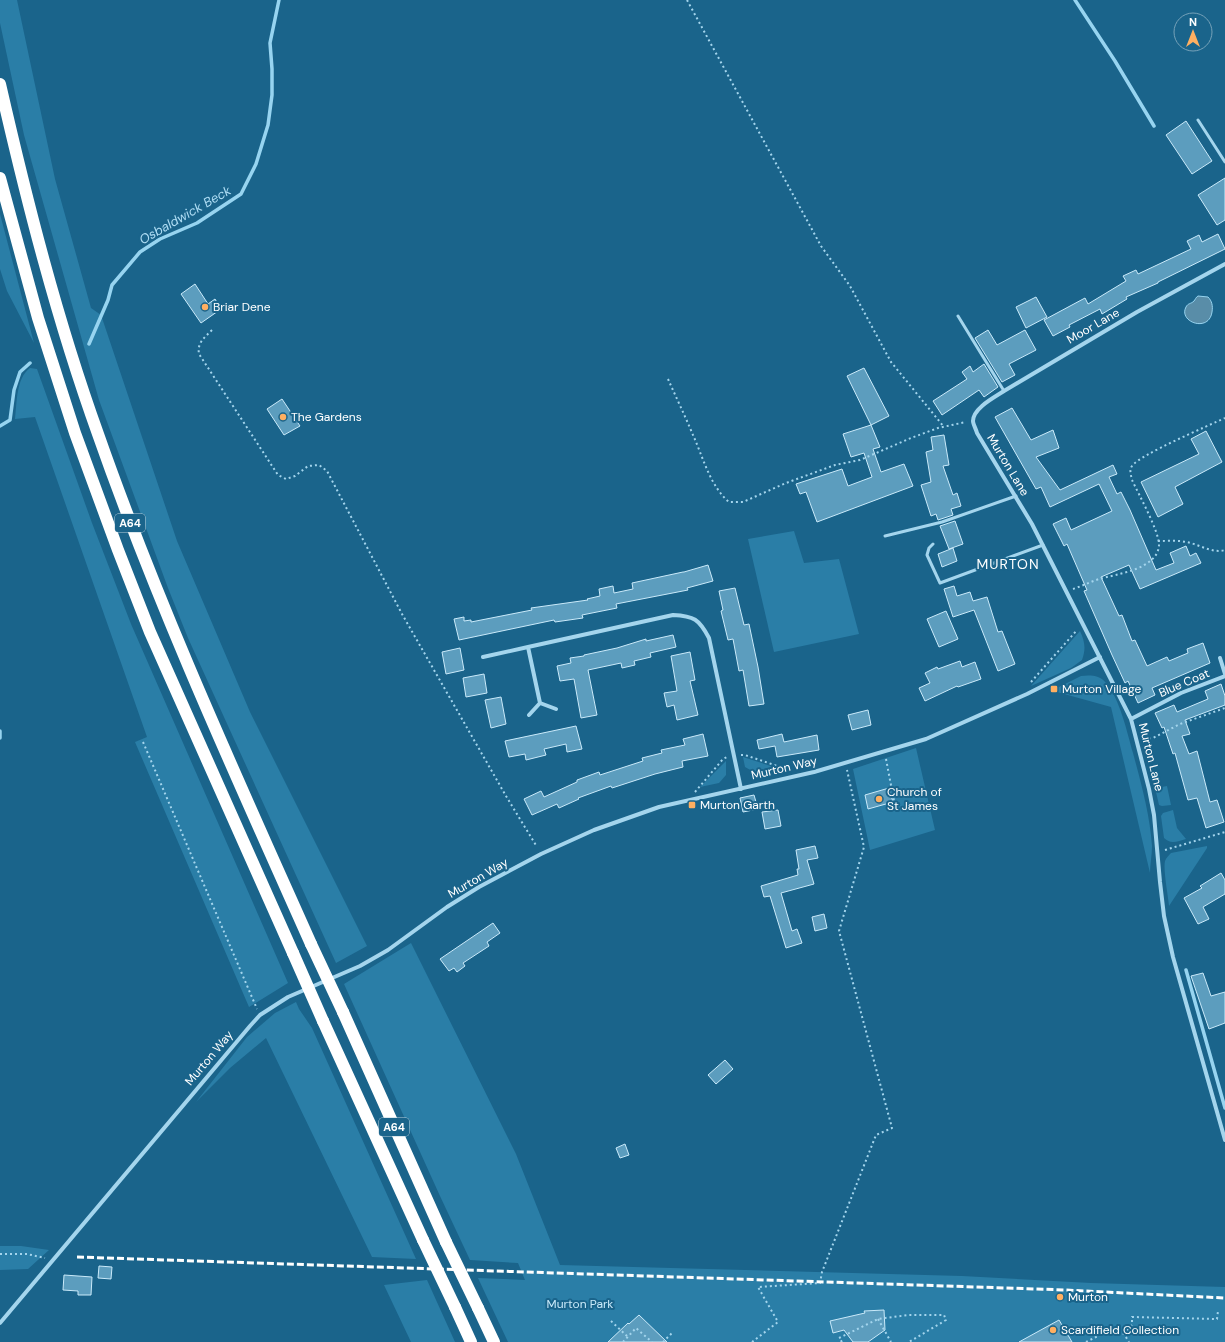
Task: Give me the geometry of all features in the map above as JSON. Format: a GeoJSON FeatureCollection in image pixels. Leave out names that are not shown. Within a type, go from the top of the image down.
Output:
{"type":"FeatureCollection","features":[{"type":"Feature","properties":{"kind":"highway","name":"A64"},"geometry":{"type":"LineString","coordinates":[[0,84],[24,188],[59,313],[97,432],[137,542],[171,625],[311,944],[446,1242],[494,1342]]}},
{"type":"Feature","properties":{"kind":"highway","name":"A64"},"geometry":{"type":"LineString","coordinates":[[0,178],[38,318],[74,433],[150,632],[323,1021],[471,1342]]}},
{"type":"Feature","properties":{"kind":"street","name":"Moor Lane"},"geometry":{"type":"LineString","coordinates":[[973,421],[976,411],[1004,391],[1131,315],[1225,264]]}},
{"type":"Feature","properties":{"kind":"street","name":"Murton Lane"},"geometry":{"type":"LineString","coordinates":[[973,421],[977,433],[1032,524],[1131,720],[1150,789],[1164,916],[1173,957],[1225,1140]]}},
{"type":"Feature","properties":{"kind":"street"},"geometry":{"type":"LineString","coordinates":[[483,657],[673,615],[686,616],[696,620],[703,627],[709,638],[741,789]]}},
{"type":"Feature","properties":{"kind":"street"},"geometry":{"type":"LineString","coordinates":[[528,647],[540,703]]}},
{"type":"Feature","properties":{"kind":"street","name":"Murton Way"},"geometry":{"type":"LineString","coordinates":[[0,1323],[211,1071],[260,1015],[288,997],[360,966],[388,950],[479,887],[541,854],[594,830],[637,814],[692,799],[814,772],[926,739],[1027,694],[1100,657]]}},
{"type":"Feature","properties":{"kind":"street","name":"Blue Coat"},"geometry":{"type":"LineString","coordinates":[[1131,720],[1181,693],[1225,675],[1220,658]]}},
{"type":"Feature","properties":{"kind":"street"},"geometry":{"type":"LineString","coordinates":[[540,703],[556,709]]}},
{"type":"Feature","properties":{"kind":"street"},"geometry":{"type":"LineString","coordinates":[[529,715],[540,703]]}},
{"type":"Feature","properties":{"kind":"lane"},"geometry":{"type":"LineString","coordinates":[[1198,120],[1225,162]]}},
{"type":"Feature","properties":{"kind":"lane"},"geometry":{"type":"LineString","coordinates":[[958,316],[1004,391]]}},
{"type":"Feature","properties":{"kind":"lane"},"geometry":{"type":"LineString","coordinates":[[885,536],[942,522],[1016,496]]}},
{"type":"Feature","properties":{"kind":"lane"},"geometry":{"type":"LineString","coordinates":[[933,544],[929,548],[927,555],[940,583],[1043,545]]}},
{"type":"Feature","properties":{"kind":"path"},"geometry":{"type":"LineString","coordinates":[[687,0],[821,246],[850,286],[891,362],[944,427]]}},
{"type":"Feature","properties":{"kind":"path"},"geometry":{"type":"LineString","coordinates":[[212,330],[200,342],[198,348],[199,354],[278,475],[286,480],[295,476],[308,466],[319,465],[327,471],[402,614],[502,790],[541,854]]}},
{"type":"Feature","properties":{"kind":"path"},"geometry":{"type":"LineString","coordinates":[[668,379],[714,484],[723,497],[729,502],[743,502],[786,483],[835,465],[860,460],[912,438],[944,427],[973,421]]}},
{"type":"Feature","properties":{"kind":"path"},"geometry":{"type":"LineString","coordinates":[[1067,591],[1100,579],[1131,571],[1150,562],[1157,554],[1158,540],[1132,480],[1130,473],[1132,465],[1140,458],[1225,418]]}},
{"type":"Feature","properties":{"kind":"path"},"geometry":{"type":"LineString","coordinates":[[1158,540],[1185,541],[1210,550],[1219,552],[1225,550]]}},
{"type":"Feature","properties":{"kind":"path"},"geometry":{"type":"LineString","coordinates":[[1027,694],[1026,688],[1082,623]]}},
{"type":"Feature","properties":{"kind":"path"},"geometry":{"type":"LineString","coordinates":[[1137,742],[1153,738],[1180,724],[1225,708]]}},
{"type":"Feature","properties":{"kind":"path"},"geometry":{"type":"LineString","coordinates":[[142,742],[260,1015]]}},
{"type":"Feature","properties":{"kind":"path"},"geometry":{"type":"LineString","coordinates":[[884,752],[894,801]]}},
{"type":"Feature","properties":{"kind":"path"},"geometry":{"type":"LineString","coordinates":[[752,1342],[778,1322],[758,1287],[820,1283],[822,1272],[876,1135],[892,1128],[839,931],[864,847],[845,763]]}},
{"type":"Feature","properties":{"kind":"path"},"geometry":{"type":"LineString","coordinates":[[1158,852],[1225,832]]}},
{"type":"Feature","properties":{"kind":"path"},"geometry":{"type":"LineString","coordinates":[[0,1254],[27,1254],[54,1260]]}},
{"type":"Feature","properties":{"kind":"path"},"geometry":{"type":"LineString","coordinates":[[1124,1334],[1132,1325],[1132,1317],[1218,1319],[1218,1311]]}},
{"type":"Feature","properties":{"kind":"path"},"geometry":{"type":"LineString","coordinates":[[842,1342],[839,1338],[878,1319],[908,1315],[944,1315],[946,1320],[909,1342]]}},
{"type":"Feature","properties":{"kind":"path"},"geometry":{"type":"LineString","coordinates":[[878,1319],[891,1342]]}},
{"type":"Feature","properties":{"kind":"path"},"geometry":{"type":"LineString","coordinates":[[611,1321],[628,1337]]}},
{"type":"Feature","properties":{"kind":"path"},"geometry":{"type":"LineString","coordinates":[[623,1342],[636,1328],[652,1342]]}},
{"type":"Feature","properties":{"kind":"path"},"geometry":{"type":"LineString","coordinates":[[1086,1342],[1110,1330],[1124,1334],[1129,1342]]}},
{"type":"Feature","properties":{"kind":"path"},"geometry":{"type":"LineString","coordinates":[[664,1342],[673,1332]]}},
{"type":"Feature","properties":{"kind":"green space"},"geometry":{"type":"Polygon","coordinates":[[[0,0],[17,0],[55,179],[91,308],[101,315],[177,541],[250,712],[367,946],[336,963],[188,638],[168,588],[99,400],[24,135],[0,23],[0,0]]]}},
{"type":"Feature","properties":{"kind":"green space"},"geometry":{"type":"Polygon","coordinates":[[[0,214],[34,343],[7,291],[0,269],[0,214]]]}},
{"type":"Feature","properties":{"kind":"green space"},"geometry":{"type":"Polygon","coordinates":[[[30,368],[37,369],[92,523],[131,624],[288,983],[249,1007],[135,742],[147,737],[35,417],[15,419],[20,384],[25,372],[30,368]]]}},
{"type":"Feature","properties":{"kind":"green space"},"geometry":{"type":"Polygon","coordinates":[[[794,531],[804,563],[839,559],[859,634],[774,652],[748,539],[794,531]]]}},
{"type":"Feature","properties":{"kind":"green space"},"geometry":{"type":"Polygon","coordinates":[[[1080,631],[1084,646],[1082,660],[1071,668],[1031,686],[1080,631]]]}},
{"type":"Feature","properties":{"kind":"green space"},"geometry":{"type":"Polygon","coordinates":[[[1081,676],[1095,676],[1104,680],[1111,690],[1119,707],[1142,787],[1147,811],[1152,846],[1150,873],[1111,707],[1057,692],[1057,688],[1081,676]]]}},
{"type":"Feature","properties":{"kind":"green space"},"geometry":{"type":"Polygon","coordinates":[[[916,748],[935,830],[870,850],[853,769],[916,748]]]}},
{"type":"Feature","properties":{"kind":"green space"},"geometry":{"type":"Polygon","coordinates":[[[743,757],[780,769],[766,772],[749,770],[745,767],[743,757]]]}},
{"type":"Feature","properties":{"kind":"green space"},"geometry":{"type":"Polygon","coordinates":[[[726,761],[726,775],[719,783],[700,787],[726,761]]]}},
{"type":"Feature","properties":{"kind":"green space"},"geometry":{"type":"Polygon","coordinates":[[[1167,786],[1171,805],[1159,805],[1156,792],[1157,788],[1167,786]]]}},
{"type":"Feature","properties":{"kind":"green space"},"geometry":{"type":"Polygon","coordinates":[[[1173,810],[1177,828],[1186,839],[1172,842],[1164,838],[1161,816],[1163,813],[1173,810]]]}},
{"type":"Feature","properties":{"kind":"green space"},"geometry":{"type":"Polygon","coordinates":[[[1207,846],[1169,906],[1165,870],[1166,859],[1171,853],[1207,846]]]}},
{"type":"Feature","properties":{"kind":"green space","name":"Murton Park"},"geometry":{"type":"Polygon","coordinates":[[[411,943],[516,1154],[560,1265],[962,1276],[1091,1283],[1225,1287],[1225,1342],[508,1342],[478,1278],[525,1280],[518,1263],[470,1260],[344,984],[411,943]]]}},
{"type":"Feature","properties":{"kind":"green space"},"geometry":{"type":"Polygon","coordinates":[[[296,1002],[312,1028],[416,1259],[372,1257],[266,1038],[230,1068],[196,1102],[247,1037],[275,1013],[296,1002]]]}},
{"type":"Feature","properties":{"kind":"green space"},"geometry":{"type":"Polygon","coordinates":[[[0,1246],[21,1246],[49,1250],[28,1269],[0,1270],[0,1246]]]}},
{"type":"Feature","properties":{"kind":"green space"},"geometry":{"type":"Polygon","coordinates":[[[427,1280],[455,1342],[411,1342],[384,1285],[427,1280]]]}},
{"type":"Feature","properties":{"kind":"shaded area"},"geometry":{"type":"Polygon","coordinates":[[[1198,296],[1208,297],[1212,306],[1210,318],[1206,322],[1200,324],[1190,321],[1186,317],[1185,312],[1186,307],[1198,296]]]}},
{"type":"Feature","properties":{"kind":"building"},"geometry":{"type":"Polygon","coordinates":[[[1186,121],[1212,161],[1192,174],[1166,135],[1186,121]]]}},
{"type":"Feature","properties":{"kind":"building"},"geometry":{"type":"Polygon","coordinates":[[[1225,178],[1225,220],[1217,225],[1198,195],[1225,178]]]}},
{"type":"Feature","properties":{"kind":"building"},"geometry":{"type":"Polygon","coordinates":[[[1218,234],[1225,249],[1158,283],[1126,297],[1127,299],[1102,314],[1100,309],[1069,325],[1070,327],[1053,336],[1044,320],[1085,298],[1088,304],[1126,281],[1123,276],[1136,270],[1138,274],[1191,249],[1187,241],[1199,235],[1202,242],[1218,234]]]}},
{"type":"Feature","properties":{"kind":"building","name":"Briar Dene"},"geometry":{"type":"Polygon","coordinates":[[[195,284],[208,304],[215,299],[221,309],[201,323],[181,294],[195,284]]]}},
{"type":"Feature","properties":{"kind":"building"},"geometry":{"type":"Polygon","coordinates":[[[1036,297],[1047,317],[1026,328],[1016,307],[1036,297]]]}},
{"type":"Feature","properties":{"kind":"building"},"geometry":{"type":"Polygon","coordinates":[[[988,330],[997,345],[1025,330],[1036,350],[1009,364],[1015,375],[1002,382],[975,338],[988,330]]]}},
{"type":"Feature","properties":{"kind":"building"},"geometry":{"type":"Polygon","coordinates":[[[984,364],[998,387],[984,397],[979,390],[942,415],[933,401],[967,379],[962,372],[970,366],[973,372],[984,364]]]}},
{"type":"Feature","properties":{"kind":"building"},"geometry":{"type":"Polygon","coordinates":[[[864,368],[889,416],[871,425],[847,376],[864,368]]]}},
{"type":"Feature","properties":{"kind":"building","name":"The Gardens"},"geometry":{"type":"Polygon","coordinates":[[[282,399],[300,426],[284,435],[267,409],[282,399]]]}},
{"type":"Feature","properties":{"kind":"building"},"geometry":{"type":"Polygon","coordinates":[[[1012,408],[1031,440],[1053,430],[1059,448],[1036,457],[1060,490],[1113,465],[1117,474],[1109,477],[1117,494],[1121,492],[1156,570],[1174,563],[1170,553],[1186,546],[1190,556],[1196,553],[1201,563],[1140,589],[1129,565],[1101,577],[1119,616],[1122,615],[1132,641],[1135,640],[1147,666],[1167,657],[1169,661],[1188,653],[1187,649],[1203,643],[1210,663],[1152,688],[1155,695],[1138,703],[1128,681],[1125,683],[1112,655],[1084,591],[1087,590],[1067,544],[1064,546],[1053,524],[1066,518],[1071,530],[1112,511],[1099,484],[1050,507],[1041,487],[1036,489],[995,417],[1012,408]]]}},
{"type":"Feature","properties":{"kind":"building"},"geometry":{"type":"Polygon","coordinates":[[[871,425],[880,447],[873,449],[881,472],[904,464],[913,486],[817,522],[806,492],[800,494],[796,484],[842,469],[848,486],[872,477],[864,453],[851,457],[843,434],[871,425]]]}},
{"type":"Feature","properties":{"kind":"building"},"geometry":{"type":"Polygon","coordinates":[[[1206,431],[1222,462],[1175,487],[1183,504],[1158,517],[1141,482],[1199,454],[1191,439],[1206,431]]]}},
{"type":"Feature","properties":{"kind":"building"},"geometry":{"type":"Polygon","coordinates":[[[944,435],[949,465],[943,466],[953,495],[957,493],[961,506],[951,509],[953,515],[938,520],[936,514],[931,516],[921,485],[931,482],[926,452],[933,450],[931,437],[944,435]]]}},
{"type":"Feature","properties":{"kind":"building"},"geometry":{"type":"Polygon","coordinates":[[[955,521],[963,544],[949,549],[940,526],[955,521]]]}},
{"type":"Feature","properties":{"kind":"building"},"geometry":{"type":"Polygon","coordinates":[[[953,548],[957,561],[942,567],[938,554],[953,548]]]}},
{"type":"Feature","properties":{"kind":"building"},"geometry":{"type":"Polygon","coordinates":[[[708,565],[713,581],[687,588],[688,590],[616,604],[617,608],[582,615],[583,618],[555,622],[554,620],[459,640],[454,619],[464,617],[464,621],[471,620],[471,622],[532,610],[531,608],[588,600],[587,599],[600,596],[599,589],[613,586],[614,593],[633,589],[632,583],[684,572],[708,565]]]}},
{"type":"Feature","properties":{"kind":"building"},"geometry":{"type":"Polygon","coordinates":[[[954,586],[957,596],[970,592],[973,601],[987,597],[998,632],[1002,631],[1015,664],[998,671],[974,610],[953,617],[944,589],[954,586]]]}},
{"type":"Feature","properties":{"kind":"building"},"geometry":{"type":"Polygon","coordinates":[[[735,588],[744,625],[749,624],[764,704],[749,706],[743,670],[739,671],[733,639],[728,640],[721,611],[723,610],[719,591],[735,588]]]}},
{"type":"Feature","properties":{"kind":"building"},"geometry":{"type":"Polygon","coordinates":[[[946,611],[958,639],[939,647],[927,619],[946,611]]]}},
{"type":"Feature","properties":{"kind":"building"},"geometry":{"type":"Polygon","coordinates":[[[673,635],[676,647],[650,653],[651,657],[634,661],[635,665],[622,668],[621,663],[588,670],[597,715],[581,718],[574,679],[560,681],[557,666],[571,663],[570,658],[617,648],[646,639],[646,641],[673,635]]]}},
{"type":"Feature","properties":{"kind":"building"},"geometry":{"type":"Polygon","coordinates":[[[460,648],[464,670],[446,674],[442,652],[460,648]]]}},
{"type":"Feature","properties":{"kind":"building"},"geometry":{"type":"Polygon","coordinates":[[[690,652],[695,680],[690,681],[698,715],[677,720],[674,705],[667,707],[664,693],[677,691],[671,656],[690,652]]]}},
{"type":"Feature","properties":{"kind":"building"},"geometry":{"type":"Polygon","coordinates":[[[960,661],[962,667],[975,662],[981,679],[958,687],[957,686],[925,701],[919,688],[930,683],[925,673],[937,667],[938,669],[960,661]]]}},
{"type":"Feature","properties":{"kind":"building"},"geometry":{"type":"Polygon","coordinates":[[[484,674],[487,693],[466,697],[463,678],[484,674]]]}},
{"type":"Feature","properties":{"kind":"building"},"geometry":{"type":"Polygon","coordinates":[[[1221,684],[1225,696],[1225,705],[1185,720],[1190,734],[1182,736],[1189,754],[1197,751],[1210,802],[1217,800],[1224,822],[1206,828],[1197,798],[1188,800],[1175,753],[1173,754],[1164,727],[1162,728],[1155,713],[1174,705],[1177,712],[1208,699],[1205,691],[1221,684]]]}},
{"type":"Feature","properties":{"kind":"building"},"geometry":{"type":"Polygon","coordinates":[[[501,697],[506,724],[491,728],[485,700],[501,697]]]}},
{"type":"Feature","properties":{"kind":"building"},"geometry":{"type":"Polygon","coordinates":[[[868,710],[871,725],[852,730],[848,715],[868,710]]]}},
{"type":"Feature","properties":{"kind":"building"},"geometry":{"type":"Polygon","coordinates":[[[576,726],[582,749],[567,752],[566,744],[544,749],[546,755],[526,760],[525,754],[509,757],[505,741],[576,726]]]}},
{"type":"Feature","properties":{"kind":"building"},"geometry":{"type":"Polygon","coordinates":[[[703,734],[708,756],[682,761],[683,767],[655,774],[612,788],[611,786],[578,798],[579,799],[559,808],[557,804],[532,815],[524,799],[541,791],[544,797],[577,782],[577,780],[599,772],[600,775],[643,761],[642,758],[662,753],[661,750],[685,745],[683,739],[703,734]]]}},
{"type":"Feature","properties":{"kind":"building"},"geometry":{"type":"Polygon","coordinates":[[[782,734],[784,742],[817,735],[819,750],[777,757],[775,746],[759,749],[757,740],[782,734]]]}},
{"type":"Feature","properties":{"kind":"building","name":"Church of St James"},"geometry":{"type":"Polygon","coordinates":[[[889,788],[893,802],[868,809],[865,795],[889,788]]]}},
{"type":"Feature","properties":{"kind":"building"},"geometry":{"type":"Polygon","coordinates":[[[754,795],[758,809],[743,812],[740,798],[754,795]]]}},
{"type":"Feature","properties":{"kind":"building"},"geometry":{"type":"Polygon","coordinates":[[[778,810],[781,826],[765,829],[762,812],[778,810]]]}},
{"type":"Feature","properties":{"kind":"building"},"geometry":{"type":"Polygon","coordinates":[[[815,846],[818,858],[807,860],[814,884],[781,893],[792,931],[797,929],[802,943],[786,948],[770,896],[764,897],[761,886],[798,875],[797,869],[799,869],[796,850],[815,846]]]}},
{"type":"Feature","properties":{"kind":"building"},"geometry":{"type":"Polygon","coordinates":[[[1221,873],[1225,880],[1225,894],[1203,907],[1209,919],[1198,924],[1184,898],[1202,888],[1200,886],[1221,873]]]}},
{"type":"Feature","properties":{"kind":"building"},"geometry":{"type":"Polygon","coordinates":[[[824,914],[827,928],[815,931],[812,917],[824,914]]]}},
{"type":"Feature","properties":{"kind":"building"},"geometry":{"type":"Polygon","coordinates":[[[493,923],[500,933],[487,942],[489,946],[463,963],[465,966],[457,972],[454,968],[449,971],[440,959],[493,923]]]}},
{"type":"Feature","properties":{"kind":"building"},"geometry":{"type":"Polygon","coordinates":[[[1203,973],[1211,996],[1225,992],[1225,1023],[1209,1029],[1191,976],[1203,973]]]}},
{"type":"Feature","properties":{"kind":"building"},"geometry":{"type":"Polygon","coordinates":[[[725,1060],[733,1069],[716,1084],[708,1075],[725,1060]]]}},
{"type":"Feature","properties":{"kind":"building"},"geometry":{"type":"Polygon","coordinates":[[[625,1144],[629,1155],[620,1158],[616,1148],[625,1144]]]}},
{"type":"Feature","properties":{"kind":"building"},"geometry":{"type":"Polygon","coordinates":[[[99,1266],[112,1267],[111,1279],[98,1278],[99,1266]]]}},
{"type":"Feature","properties":{"kind":"building"},"geometry":{"type":"Polygon","coordinates":[[[64,1275],[92,1277],[91,1295],[78,1295],[78,1291],[63,1290],[64,1275]]]}},
{"type":"Feature","properties":{"kind":"building"},"geometry":{"type":"Polygon","coordinates":[[[884,1310],[885,1330],[868,1342],[853,1342],[844,1330],[833,1333],[830,1321],[865,1313],[864,1311],[884,1310]]]}},
{"type":"Feature","properties":{"kind":"building"},"geometry":{"type":"Polygon","coordinates":[[[639,1315],[667,1342],[608,1342],[628,1323],[629,1324],[639,1315]]]}},
{"type":"Feature","properties":{"kind":"building","name":"Scardifield Collection"},"geometry":{"type":"Polygon","coordinates":[[[1059,1320],[1072,1342],[1019,1342],[1059,1320]]]}},
{"type":"Feature","properties":{"kind":"waterway","name":"Osbaldwick Beck"},"geometry":{"type":"LineString","coordinates":[[89,344],[108,300],[112,285],[140,252],[160,239],[197,223],[241,194],[256,164],[268,125],[272,95],[270,43],[279,0]]}},
{"type":"Feature","properties":{"kind":"waterway"},"geometry":{"type":"LineString","coordinates":[[1075,0],[1115,61],[1154,126]]}},
{"type":"Feature","properties":{"kind":"waterway","name":"Osbaldwick Beck"},"geometry":{"type":"LineString","coordinates":[[0,426],[10,420],[14,390],[20,372],[30,363]]}},
{"type":"Feature","properties":{"kind":"waterway","name":"Osbaldwick Beck"},"geometry":{"type":"LineString","coordinates":[[0,731],[0,738]]}},
{"type":"Feature","properties":{"kind":"waterway"},"geometry":{"type":"LineString","coordinates":[[1186,970],[1225,1108]]}},
{"type":"Feature","properties":{"kind":"railway"},"geometry":{"type":"LineString","coordinates":[[77,1257],[1066,1290],[1225,1298]]}},
{"type":"Feature","properties":{"kind":"place","name":"Briar Dene"},"geometry":{"type":"Point","coordinates":[205,307]}},
{"type":"Feature","properties":{"kind":"place","name":"The Gardens"},"geometry":{"type":"Point","coordinates":[283,417]}},
{"type":"Feature","properties":{"kind":"place","name":"Murton Village"},"geometry":{"type":"Point","coordinates":[1054,689]}},
{"type":"Feature","properties":{"kind":"place","name":"Church of St James"},"geometry":{"type":"Point","coordinates":[879,799]}},
{"type":"Feature","properties":{"kind":"place","name":"Murton Garth"},"geometry":{"type":"Point","coordinates":[692,805]}},
{"type":"Feature","properties":{"kind":"place","name":"Murton"},"geometry":{"type":"Point","coordinates":[1060,1297]}},
{"type":"Feature","properties":{"kind":"place","name":"Scardifield Collection"},"geometry":{"type":"Point","coordinates":[1053,1330]}},
{"type":"Feature","properties":{"kind":"district","name":"MURTON"},"geometry":{"type":"Point","coordinates":[1008,564]}}]}
